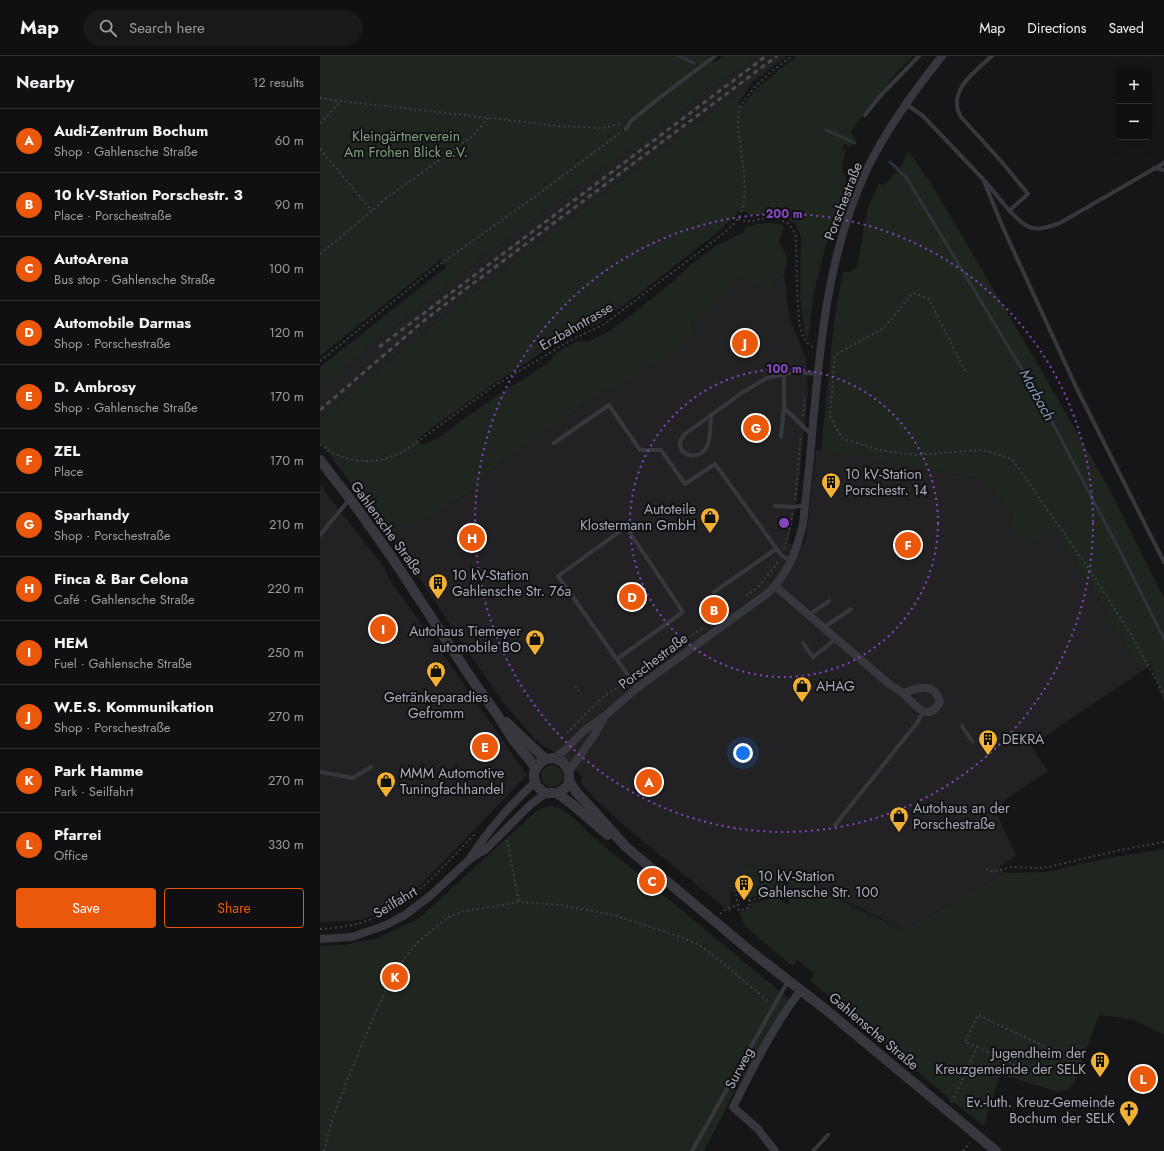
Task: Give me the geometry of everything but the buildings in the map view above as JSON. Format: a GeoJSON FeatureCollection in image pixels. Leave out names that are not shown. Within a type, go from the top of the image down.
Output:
{"type":"FeatureCollection","features":[{"type":"Feature","properties":{"kind":"street","name":"Porschestraße"},"geometry":{"type":"LineString","coordinates":[[550,759],[565,750],[585,730],[606,716],[636,688],[758,601],[776,586],[785,574],[792,561],[799,542],[803,524],[817,374],[827,300],[840,242],[868,167],[892,123],[942,56]]}},
{"type":"Feature","properties":{"kind":"street","name":"Gahlensche Straße"},"geometry":{"type":"LineString","coordinates":[[320,460],[393,559],[514,741],[536,768]]}},
{"type":"Feature","properties":{"kind":"street"},"geometry":{"type":"LineString","coordinates":[[776,586],[888,684],[903,693],[920,710],[926,713],[932,711],[940,702],[938,696],[933,690],[927,687],[920,687],[903,693]]}},
{"type":"Feature","properties":{"kind":"street","name":"Gahlensche Straße"},"geometry":{"type":"LineString","coordinates":[[496,713],[550,759],[564,762],[577,793],[626,847],[712,920],[801,990],[996,1151]]}},
{"type":"Feature","properties":{"kind":"street","name":"Porschestraße"},"geometry":{"type":"LineString","coordinates":[[569,776],[577,758],[593,737],[606,716]]}},
{"type":"Feature","properties":{"kind":"street"},"geometry":{"type":"LineString","coordinates":[[550,759],[540,763],[536,768],[534,775],[535,782],[539,789],[546,793],[557,793],[567,786],[569,776]]}},
{"type":"Feature","properties":{"kind":"street","name":"Seilfahrt"},"geometry":{"type":"LineString","coordinates":[[470,859],[481,841],[522,794],[535,782]]}},
{"type":"Feature","properties":{"kind":"street","name":"Seilfahrt"},"geometry":{"type":"LineString","coordinates":[[320,939],[352,937],[396,920],[414,909],[470,859],[486,849],[531,804],[546,793]]}},
{"type":"Feature","properties":{"kind":"street","name":"Gahlensche Straße"},"geometry":{"type":"LineString","coordinates":[[557,793],[573,804],[613,840],[626,847]]}},
{"type":"Feature","properties":{"kind":"street","name":"Surweg"},"geometry":{"type":"LineString","coordinates":[[774,1151],[758,1129],[733,1107],[760,1055],[801,990]]}},
{"type":"Feature","properties":{"kind":"lane"},"geometry":{"type":"LineString","coordinates":[[626,129],[631,122],[658,99],[715,56]]}},
{"type":"Feature","properties":{"kind":"lane"},"geometry":{"type":"LineString","coordinates":[[865,115],[881,95],[919,56]]}},
{"type":"Feature","properties":{"kind":"lane"},"geometry":{"type":"LineString","coordinates":[[992,56],[964,84],[959,92],[957,105],[958,112],[961,117],[1028,194],[1010,210]]}},
{"type":"Feature","properties":{"kind":"lane"},"geometry":{"type":"LineString","coordinates":[[906,103],[923,116],[983,179],[1019,221],[1032,228],[1047,228],[1060,223],[1164,163]]}},
{"type":"Feature","properties":{"kind":"lane"},"geometry":{"type":"LineString","coordinates":[[1154,168],[1164,170]]}},
{"type":"Feature","properties":{"kind":"lane"},"geometry":{"type":"LineString","coordinates":[[983,179],[1004,230],[1077,390],[1164,562]]}},
{"type":"Feature","properties":{"kind":"lane"},"geometry":{"type":"LineString","coordinates":[[711,416],[708,445],[697,455],[692,456],[685,453],[681,448],[680,442],[685,434],[743,392],[767,378],[794,372],[817,374]]}},
{"type":"Feature","properties":{"kind":"lane"},"geometry":{"type":"LineString","coordinates":[[781,437],[784,408],[784,374]]}},
{"type":"Feature","properties":{"kind":"lane"},"geometry":{"type":"LineString","coordinates":[[554,443],[609,405],[640,450],[661,450],[685,484],[715,464],[776,549],[782,556],[792,561]]}},
{"type":"Feature","properties":{"kind":"lane"},"geometry":{"type":"LineString","coordinates":[[784,408],[812,435]]}},
{"type":"Feature","properties":{"kind":"lane"},"geometry":{"type":"LineString","coordinates":[[320,535],[350,499]]}},
{"type":"Feature","properties":{"kind":"lane"},"geometry":{"type":"LineString","coordinates":[[775,506],[794,507],[805,505]]}},
{"type":"Feature","properties":{"kind":"lane"},"geometry":{"type":"LineString","coordinates":[[617,660],[684,612],[626,527],[558,576],[636,688]]}},
{"type":"Feature","properties":{"kind":"lane"},"geometry":{"type":"LineString","coordinates":[[714,592],[776,549]]}},
{"type":"Feature","properties":{"kind":"lane"},"geometry":{"type":"LineString","coordinates":[[808,615],[829,601]]}},
{"type":"Feature","properties":{"kind":"lane"},"geometry":{"type":"LineString","coordinates":[[823,628],[851,609]]}},
{"type":"Feature","properties":{"kind":"lane"},"geometry":{"type":"LineString","coordinates":[[803,643],[813,657],[837,639]]}},
{"type":"Feature","properties":{"kind":"lane"},"geometry":{"type":"LineString","coordinates":[[835,825],[917,723],[923,712]]}},
{"type":"Feature","properties":{"kind":"lane"},"geometry":{"type":"LineString","coordinates":[[962,726],[972,741]]}},
{"type":"Feature","properties":{"kind":"lane"},"geometry":{"type":"LineString","coordinates":[[320,772],[353,778],[371,767]]}},
{"type":"Feature","properties":{"kind":"lane"},"geometry":{"type":"LineString","coordinates":[[692,1151],[788,980]]}},
{"type":"Feature","properties":{"kind":"lane"},"geometry":{"type":"LineString","coordinates":[[813,1151],[828,1135]]}},
{"type":"Feature","properties":{"kind":"path","name":"Erzbahntrasse"},"geometry":{"type":"LineString","coordinates":[[320,444],[338,456],[360,462],[385,460],[396,456],[494,386],[573,339],[603,325],[733,226],[742,211],[745,198],[738,129],[741,105],[753,88],[768,74],[792,56]]}},
{"type":"Feature","properties":{"kind":"path"},"geometry":{"type":"LineString","coordinates":[[320,98],[560,126],[602,128],[631,122]]}},
{"type":"Feature","properties":{"kind":"path"},"geometry":{"type":"LineString","coordinates":[[320,123],[340,101]]}},
{"type":"Feature","properties":{"kind":"path"},"geometry":{"type":"LineString","coordinates":[[320,254],[385,199],[473,136],[488,118]]}},
{"type":"Feature","properties":{"kind":"path"},"geometry":{"type":"LineString","coordinates":[[320,361],[436,267],[540,193],[626,129]]}},
{"type":"Feature","properties":{"kind":"path"},"geometry":{"type":"LineString","coordinates":[[320,149],[372,211]]}},
{"type":"Feature","properties":{"kind":"path"},"geometry":{"type":"LineString","coordinates":[[738,219],[744,222],[752,222],[768,218],[784,221],[793,229],[796,237],[799,322],[802,334],[807,343],[820,352]]}},
{"type":"Feature","properties":{"kind":"path"},"geometry":{"type":"LineString","coordinates":[[965,371],[929,299],[913,293],[884,328],[835,355],[830,416],[842,438],[879,450],[914,455],[983,450],[1012,459],[1089,569],[1132,636],[1164,695]]}},
{"type":"Feature","properties":{"kind":"path"},"geometry":{"type":"LineString","coordinates":[[811,353],[812,346]]}},
{"type":"Feature","properties":{"kind":"path"},"geometry":{"type":"LineString","coordinates":[[746,596],[758,587],[782,556],[788,536],[794,507],[805,396]]}},
{"type":"Feature","properties":{"kind":"path"},"geometry":{"type":"LineString","coordinates":[[566,734],[602,698],[704,627]]}},
{"type":"Feature","properties":{"kind":"path"},"geometry":{"type":"LineString","coordinates":[[575,686],[579,691]]}},
{"type":"Feature","properties":{"kind":"path"},"geometry":{"type":"LineString","coordinates":[[320,929],[348,926],[359,923],[379,916],[399,905],[424,886],[481,827]]}},
{"type":"Feature","properties":{"kind":"path"},"geometry":{"type":"LineString","coordinates":[[505,831],[519,902]]}},
{"type":"Feature","properties":{"kind":"path"},"geometry":{"type":"LineString","coordinates":[[986,869],[994,872],[1011,867],[1044,868],[1120,850],[1164,842]]}},
{"type":"Feature","properties":{"kind":"path"},"geometry":{"type":"LineString","coordinates":[[748,894],[750,907],[739,911],[737,905],[736,895],[748,894]]}},
{"type":"Feature","properties":{"kind":"path"},"geometry":{"type":"LineString","coordinates":[[749,901],[774,894]]}},
{"type":"Feature","properties":{"kind":"path"},"geometry":{"type":"LineString","coordinates":[[324,1151],[332,1120],[376,1011],[397,969],[406,956],[428,933],[449,917],[461,912],[519,902],[561,905],[597,912],[630,921],[678,936],[708,951],[774,1006]]}},
{"type":"Feature","properties":{"kind":"path"},"geometry":{"type":"LineString","coordinates":[[712,920],[723,911],[737,905]]}},
{"type":"Feature","properties":{"kind":"path"},"geometry":{"type":"LineString","coordinates":[[1034,1074],[965,1042],[978,1015],[1048,1048]]}},
{"type":"Feature","properties":{"kind":"path"},"geometry":{"type":"LineString","coordinates":[[945,1109],[953,1100],[977,1047]]}},
{"type":"Feature","properties":{"kind":"shaded area"},"geometry":{"type":"Polygon","coordinates":[[[757,56],[787,56],[501,270],[320,417],[320,388],[370,346],[479,260],[757,56]]]}},
{"type":"Feature","properties":{"kind":"shaded area"},"geometry":{"type":"Polygon","coordinates":[[[784,274],[789,316],[806,359],[808,393],[798,493],[788,543],[803,546],[806,537],[816,450],[986,480],[1013,517],[1008,521],[1054,529],[1101,603],[1141,672],[1031,746],[1048,771],[994,808],[1016,855],[1000,866],[1004,873],[904,930],[835,896],[813,881],[809,876],[803,880],[790,869],[777,865],[742,872],[734,882],[730,892],[731,913],[627,828],[591,795],[582,784],[582,777],[566,759],[542,745],[532,736],[502,701],[388,533],[401,523],[424,521],[477,488],[488,472],[611,386],[615,391],[658,362],[694,331],[690,325],[738,277],[766,291],[784,274]]]}},
{"type":"Feature","properties":{"kind":"shaded area"},"geometry":{"type":"Polygon","coordinates":[[[320,485],[383,566],[390,580],[527,775],[420,885],[393,906],[365,919],[351,921],[320,922],[320,485]]]}},
{"type":"Feature","properties":{"kind":"green space","name":"Kleingärtnerverein Am Frohen Blick e.V."},"geometry":{"type":"Polygon","coordinates":[[[320,56],[709,56],[708,57],[715,62],[724,56],[757,56],[479,260],[370,346],[320,388],[320,367],[446,267],[440,260],[320,356],[320,56]]]}},
{"type":"Feature","properties":{"kind":"green space"},"geometry":{"type":"Polygon","coordinates":[[[797,56],[913,56],[897,72],[850,132],[855,138],[855,143],[849,146],[844,144],[842,148],[846,150],[841,167],[846,178],[845,191],[828,236],[814,291],[808,339],[805,335],[800,299],[801,236],[796,225],[787,218],[771,214],[749,215],[745,211],[739,211],[718,232],[627,303],[597,324],[542,352],[491,386],[417,439],[423,445],[438,438],[483,405],[548,363],[557,352],[578,341],[588,341],[607,333],[718,244],[744,232],[745,227],[764,223],[774,223],[784,226],[779,241],[788,259],[784,274],[766,291],[738,277],[690,325],[695,331],[658,362],[615,391],[611,386],[488,472],[477,488],[424,521],[401,523],[388,533],[320,442],[320,417],[501,270],[752,82],[738,104],[743,106],[755,90],[797,56]]]}},
{"type":"Feature","properties":{"kind":"green space"},"geometry":{"type":"Polygon","coordinates":[[[908,151],[929,180],[1110,490],[1164,598],[1164,702],[1151,665],[1141,672],[1101,603],[1054,529],[1027,546],[1008,521],[1013,517],[986,480],[821,451],[834,321],[843,272],[849,272],[857,267],[867,211],[879,183],[884,186],[901,167],[908,151]]]}},
{"type":"Feature","properties":{"kind":"green space"},"geometry":{"type":"Polygon","coordinates":[[[552,765],[560,768],[563,776],[560,784],[552,787],[544,784],[541,776],[544,768],[552,765]]]}},
{"type":"Feature","properties":{"kind":"green space"},"geometry":{"type":"Polygon","coordinates":[[[550,806],[556,807],[573,817],[592,836],[789,999],[735,1091],[704,1151],[320,1151],[320,946],[343,945],[375,939],[418,919],[532,815],[540,809],[550,806]]]}},
{"type":"Feature","properties":{"kind":"green space"},"geometry":{"type":"Polygon","coordinates":[[[1164,849],[1164,1035],[1132,1019],[1099,1015],[1074,1083],[1067,1090],[1059,1092],[1000,1074],[984,1126],[870,1033],[810,980],[814,974],[798,960],[792,966],[745,926],[739,913],[752,907],[751,903],[772,898],[778,898],[787,905],[790,901],[777,891],[749,898],[748,892],[730,892],[738,877],[750,864],[753,870],[767,866],[780,866],[792,871],[803,880],[809,875],[827,891],[839,899],[904,930],[1004,873],[1046,872],[1108,858],[1164,849]]]}},
{"type":"Feature","properties":{"kind":"waterway","name":"Marbach"},"geometry":{"type":"LineString","coordinates":[[679,56],[694,63]]}},
{"type":"Feature","properties":{"kind":"waterway","name":"Marbach"},"geometry":{"type":"LineString","coordinates":[[826,130],[855,143]]}},
{"type":"Feature","properties":{"kind":"waterway","name":"Marbach"},"geometry":{"type":"LineString","coordinates":[[890,162],[906,177],[1040,399],[1123,557],[1164,639]]}},
{"type":"Feature","properties":{"kind":"railway"},"geometry":{"type":"LineString","coordinates":[[379,347],[766,56]]}},
{"type":"Feature","properties":{"kind":"railway"},"geometry":{"type":"LineString","coordinates":[[320,410],[426,319],[777,56]]}},
{"type":"Feature","properties":{"kind":"place","name":"W.E.S. Kommunikation"},"geometry":{"type":"Point","coordinates":[745,343]}},
{"type":"Feature","properties":{"kind":"place","name":"Sparhandy"},"geometry":{"type":"Point","coordinates":[756,428]}},
{"type":"Feature","properties":{"kind":"place","name":"10 kV-Station Porschestr. 14"},"geometry":{"type":"Point","coordinates":[831,499]}},
{"type":"Feature","properties":{"kind":"place","name":"Autoteile Klostermann GmbH"},"geometry":{"type":"Point","coordinates":[710,534]}},
{"type":"Feature","properties":{"kind":"place","name":"Finca & Bar Celona"},"geometry":{"type":"Point","coordinates":[472,538]}},
{"type":"Feature","properties":{"kind":"place","name":"ZEL"},"geometry":{"type":"Point","coordinates":[908,545]}},
{"type":"Feature","properties":{"kind":"place","name":"Automobile Darmas"},"geometry":{"type":"Point","coordinates":[632,597]}},
{"type":"Feature","properties":{"kind":"place","name":"10 kV-Station Gahlensche Str. 76a"},"geometry":{"type":"Point","coordinates":[438,600]}},
{"type":"Feature","properties":{"kind":"place","name":"10 kV-Station Porschestr. 3"},"geometry":{"type":"Point","coordinates":[714,610]}},
{"type":"Feature","properties":{"kind":"place","name":"HEM"},"geometry":{"type":"Point","coordinates":[383,629]}},
{"type":"Feature","properties":{"kind":"place","name":"Autohaus Tiemeyer automobile BO"},"geometry":{"type":"Point","coordinates":[535,656]}},
{"type":"Feature","properties":{"kind":"place","name":"Getränkeparadies Gefromm"},"geometry":{"type":"Point","coordinates":[436,688]}},
{"type":"Feature","properties":{"kind":"place","name":"AHAG"},"geometry":{"type":"Point","coordinates":[802,703]}},
{"type":"Feature","properties":{"kind":"place","name":"D. Ambrosy"},"geometry":{"type":"Point","coordinates":[485,747]}},
{"type":"Feature","properties":{"kind":"place","name":"DEKRA"},"geometry":{"type":"Point","coordinates":[988,756]}},
{"type":"Feature","properties":{"kind":"place","name":"Audi-Zentrum Bochum"},"geometry":{"type":"Point","coordinates":[649,782]}},
{"type":"Feature","properties":{"kind":"place","name":"MMM Automotive Tuningfachhandel"},"geometry":{"type":"Point","coordinates":[386,798]}},
{"type":"Feature","properties":{"kind":"place","name":"Autohaus an der Porschestraße"},"geometry":{"type":"Point","coordinates":[899,833]}},
{"type":"Feature","properties":{"kind":"place","name":"AutoArena"},"geometry":{"type":"Point","coordinates":[652,881]}},
{"type":"Feature","properties":{"kind":"place","name":"10 kV-Station Gahlensche Str. 100"},"geometry":{"type":"Point","coordinates":[744,901]}},
{"type":"Feature","properties":{"kind":"place","name":"Park Hamme"},"geometry":{"type":"Point","coordinates":[395,977]}},
{"type":"Feature","properties":{"kind":"place","name":"Jugendheim der Kreuzgemeinde der SELK"},"geometry":{"type":"Point","coordinates":[1100,1078]}},
{"type":"Feature","properties":{"kind":"place","name":"Pfarrei"},"geometry":{"type":"Point","coordinates":[1143,1079]}},
{"type":"Feature","properties":{"kind":"place","name":"Ev.-luth. Kreuz-Gemeinde Bochum der SELK"},"geometry":{"type":"Point","coordinates":[1129,1127]}}]}
